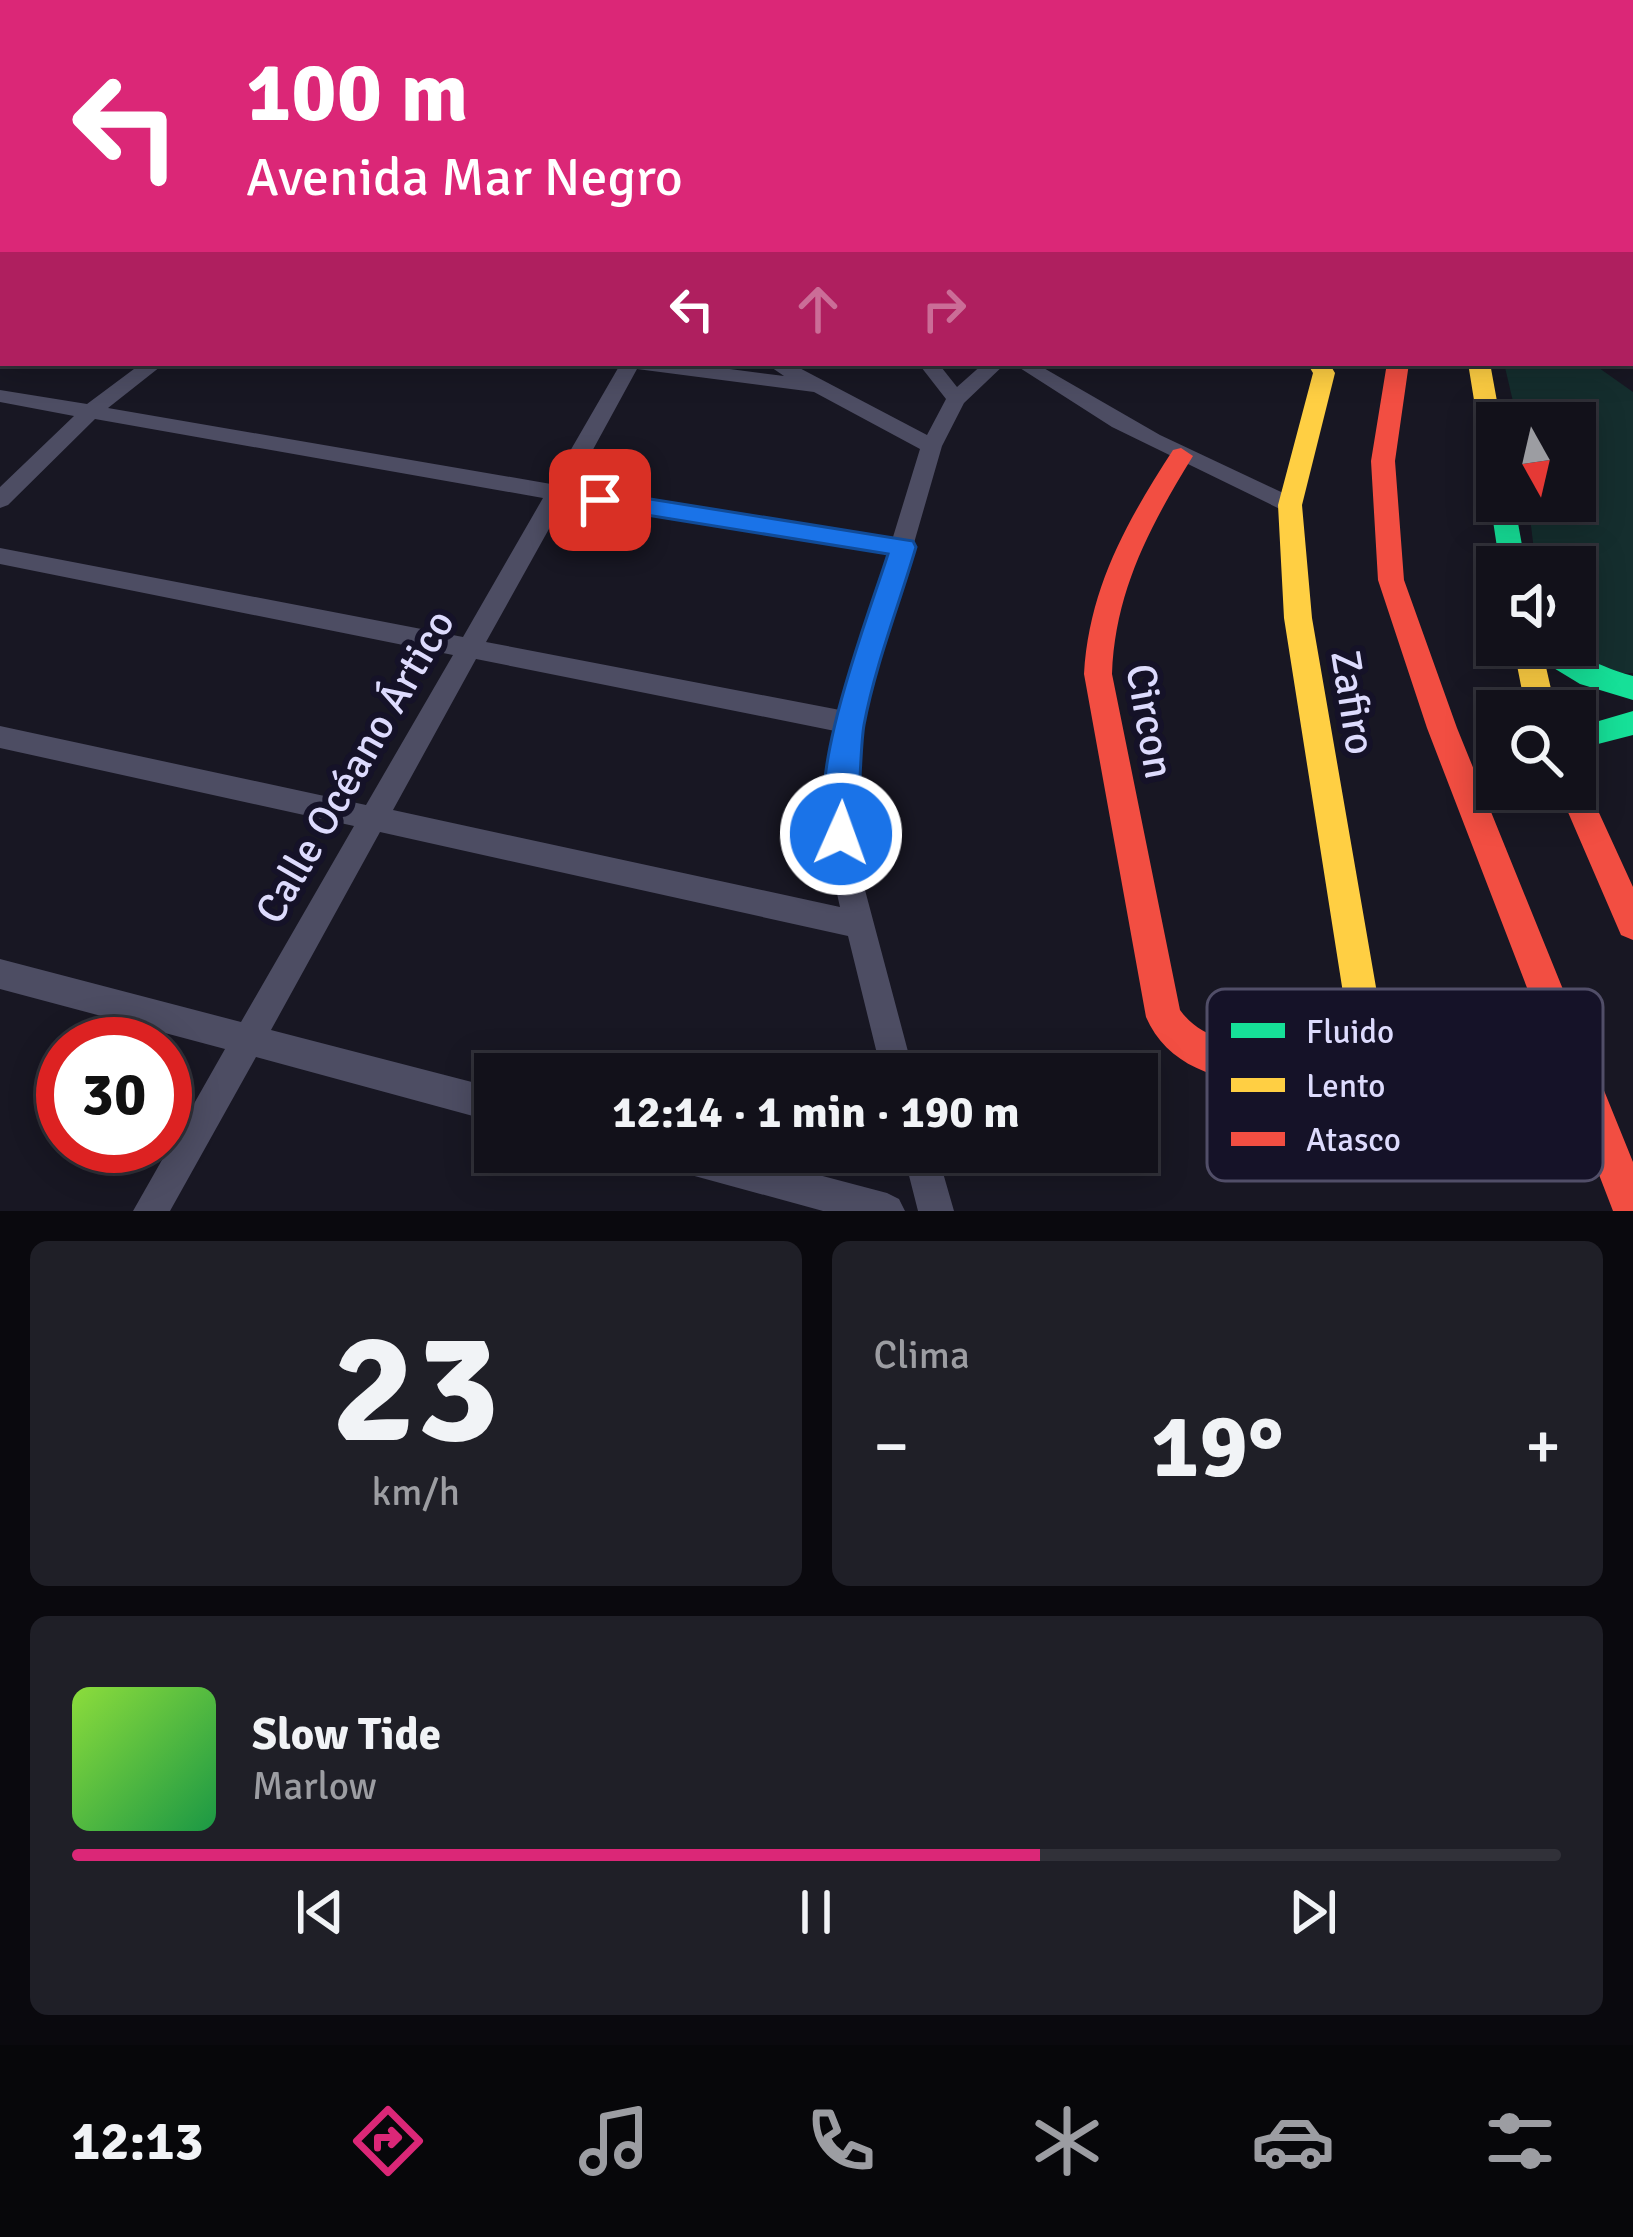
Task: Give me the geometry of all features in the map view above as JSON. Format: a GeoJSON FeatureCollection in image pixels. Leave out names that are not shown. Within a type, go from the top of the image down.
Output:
{"type":"FeatureCollection","features":[{"type":"Feature","properties":{"kind":"main road","name":"Zafiro"},"geometry":{"type":"LineString","coordinates":[[1320,366],[1324,374],[1290,505],[1298,618],[1359,989]]}},
{"type":"Feature","properties":{"kind":"main road"},"geometry":{"type":"LineString","coordinates":[[1398,366],[1383,461],[1391,580],[1442,728],[1545,989]]}},
{"type":"Feature","properties":{"kind":"main road"},"geometry":{"type":"LineString","coordinates":[[1480,366],[1486,402]]}},
{"type":"Feature","properties":{"kind":"main road","name":"Circon"},"geometry":{"type":"LineString","coordinates":[[1181,456],[1125,548],[1100,603],[1095,639],[1164,1017],[1195,1050],[1207,1053]]}},
{"type":"Feature","properties":{"kind":"main road"},"geometry":{"type":"LineString","coordinates":[[1574,666],[1590,676],[1633,688]]}},
{"type":"Feature","properties":{"kind":"main road"},"geometry":{"type":"LineString","coordinates":[[1596,732],[1633,723]]}},
{"type":"Feature","properties":{"kind":"main road"},"geometry":{"type":"LineString","coordinates":[[1582,810],[1633,924]]}},
{"type":"Feature","properties":{"kind":"main road"},"geometry":{"type":"LineString","coordinates":[[1603,1114],[1633,1128]]}},
{"type":"Feature","properties":{"kind":"main road"},"geometry":{"type":"LineString","coordinates":[[1603,1133],[1631,1199]]}},
{"type":"Feature","properties":{"kind":"street"},"geometry":{"type":"LineString","coordinates":[[0,500],[90,412],[151,366]]}},
{"type":"Feature","properties":{"kind":"street","name":"Calle Océano Ártico"},"geometry":{"type":"LineString","coordinates":[[151,1211],[631,366]]}},
{"type":"Feature","properties":{"kind":"street"},"geometry":{"type":"LineString","coordinates":[[657,366],[815,386]]}},
{"type":"Feature","properties":{"kind":"street"},"geometry":{"type":"LineString","coordinates":[[780,366],[931,446]]}},
{"type":"Feature","properties":{"kind":"street"},"geometry":{"type":"LineString","coordinates":[[930,366],[956,399]]}},
{"type":"Feature","properties":{"kind":"street"},"geometry":{"type":"LineString","coordinates":[[892,1053],[843,860],[839,808],[849,723],[931,446],[956,399],[993,366]]}},
{"type":"Feature","properties":{"kind":"street"},"geometry":{"type":"LineString","coordinates":[[1026,366],[1073,398],[1181,456],[1290,505]]}},
{"type":"Feature","properties":{"kind":"street"},"geometry":{"type":"LineString","coordinates":[[0,396],[557,494],[903,547]]}},
{"type":"Feature","properties":{"kind":"street"},"geometry":{"type":"LineString","coordinates":[[0,556],[849,723]]}},
{"type":"Feature","properties":{"kind":"street"},"geometry":{"type":"LineString","coordinates":[[0,737],[856,924]]}},
{"type":"Feature","properties":{"kind":"street"},"geometry":{"type":"LineString","coordinates":[[0,974],[474,1099]]}},
{"type":"Feature","properties":{"kind":"street"},"geometry":{"type":"LineString","coordinates":[[747,1173],[887,1211]]}},
{"type":"Feature","properties":{"kind":"street"},"geometry":{"type":"LineString","coordinates":[[926,1173],[936,1211]]}},
{"type":"Feature","properties":{"kind":"green space"},"geometry":{"type":"Polygon","coordinates":[[[1505,366],[1596,366],[1633,392],[1633,673],[1614,674],[1596,665],[1596,546],[1533,546],[1531,522],[1596,522],[1596,402],[1513,402],[1505,366]]]}},
{"type":"Feature","properties":{"kind":"traffic: fast"},"geometry":{"type":"LineString","coordinates":[[1506,522],[1510,546]]}},
{"type":"Feature","properties":{"kind":"traffic: fast"},"geometry":{"type":"LineString","coordinates":[[1574,666],[1590,676],[1633,688]]}},
{"type":"Feature","properties":{"kind":"traffic: fast"},"geometry":{"type":"LineString","coordinates":[[1596,732],[1633,723]]}},
{"type":"Feature","properties":{"kind":"traffic: slow"},"geometry":{"type":"LineString","coordinates":[[1320,366],[1324,373],[1290,505],[1298,618],[1359,989]]}},
{"type":"Feature","properties":{"kind":"traffic: slow"},"geometry":{"type":"LineString","coordinates":[[1480,366],[1486,402]]}},
{"type":"Feature","properties":{"kind":"traffic: slow"},"geometry":{"type":"LineString","coordinates":[[1531,666],[1537,690]]}},
{"type":"Feature","properties":{"kind":"traffic: jam"},"geometry":{"type":"LineString","coordinates":[[1398,366],[1383,461],[1391,580],[1442,728],[1545,989]]}},
{"type":"Feature","properties":{"kind":"traffic: jam"},"geometry":{"type":"LineString","coordinates":[[1181,456],[1135,533],[1112,586],[1099,643],[1098,674],[1164,1017],[1189,1046],[1207,1054]]}},
{"type":"Feature","properties":{"kind":"traffic: jam"},"geometry":{"type":"LineString","coordinates":[[1582,810],[1633,924]]}},
{"type":"Feature","properties":{"kind":"traffic: jam"},"geometry":{"type":"LineString","coordinates":[[1603,1135],[1633,1211]]}},
{"type":"Feature","properties":{"kind":"route"},"geometry":{"type":"LineString","coordinates":[[600,500],[903,547],[849,723],[839,808],[841,834]]}}]}
